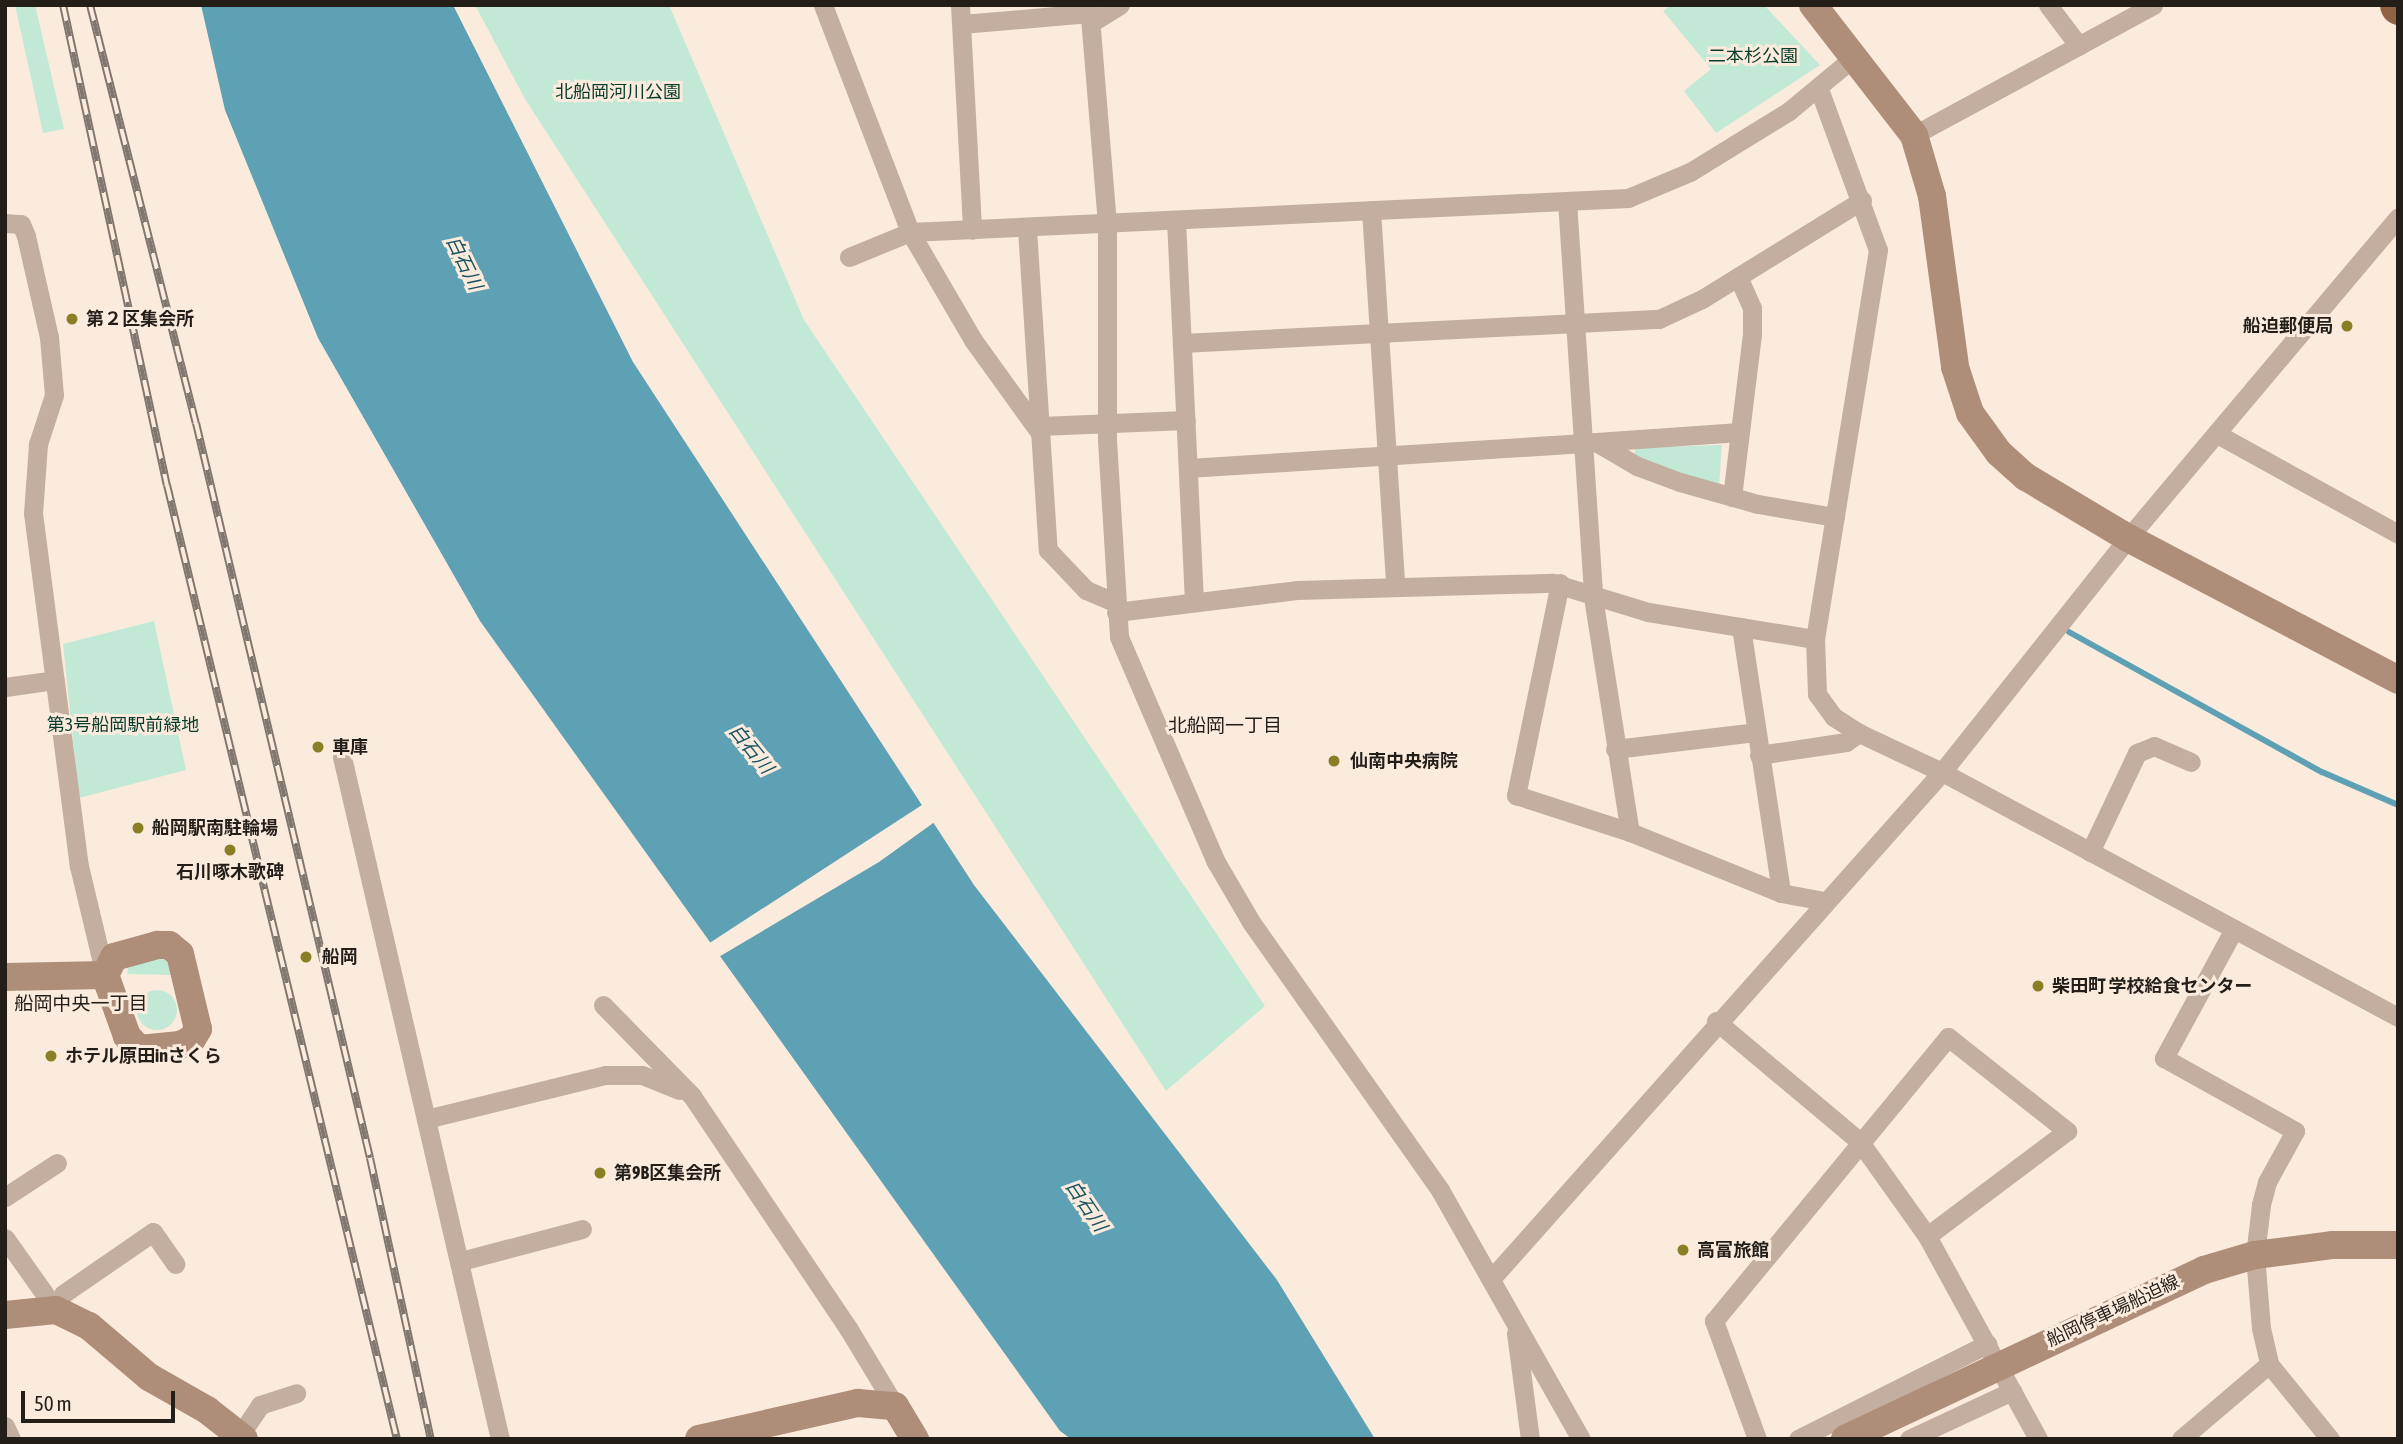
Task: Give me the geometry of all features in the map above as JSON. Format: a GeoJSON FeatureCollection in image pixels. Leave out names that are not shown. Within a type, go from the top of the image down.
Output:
{"type":"FeatureCollection","features":[{"type":"Feature","properties":{"kind":"street"},"geometry":{"type":"LineString","coordinates":[[824,5],[910,232],[973,341],[1040,429]]}},
{"type":"Feature","properties":{"kind":"street"},"geometry":{"type":"LineString","coordinates":[[972,230],[961,14],[1090,14],[1121,5]]}},
{"type":"Feature","properties":{"kind":"street"},"geometry":{"type":"LineString","coordinates":[[1813,5],[1914,135],[1932,196],[1955,367],[1979,430],[2026,477],[2128,538],[2398,680]]}},
{"type":"Feature","properties":{"kind":"street"},"geometry":{"type":"LineString","coordinates":[[2048,5],[2079,46]]}},
{"type":"Feature","properties":{"kind":"street"},"geometry":{"type":"LineString","coordinates":[[1914,135],[2079,46],[2141,8]]}},
{"type":"Feature","properties":{"kind":"street"},"geometry":{"type":"LineString","coordinates":[[1090,14],[1107,224],[1108,424],[1119,637],[1216,862],[1251,922],[1440,1190],[1581,1439]]}},
{"type":"Feature","properties":{"kind":"street"},"geometry":{"type":"LineString","coordinates":[[849,257],[910,232],[1027,229],[1628,198],[1690,172],[1819,89],[1854,57]]}},
{"type":"Feature","properties":{"kind":"street"},"geometry":{"type":"LineString","coordinates":[[1819,89],[1862,200],[1878,250],[1815,639],[1817,694],[1834,717],[1859,733],[1942,772],[2398,1017]]}},
{"type":"Feature","properties":{"kind":"street"},"geometry":{"type":"LineString","coordinates":[[1182,343],[1659,319],[1738,277],[1862,200]]}},
{"type":"Feature","properties":{"kind":"street"},"geometry":{"type":"LineString","coordinates":[[1567,201],[1590,443],[1593,597],[1630,832]]}},
{"type":"Feature","properties":{"kind":"street"},"geometry":{"type":"LineString","coordinates":[[1371,210],[1395,584]]}},
{"type":"Feature","properties":{"kind":"street"},"geometry":{"type":"LineString","coordinates":[[1491,1279],[1716,1021],[1942,772],[2128,538],[2398,217]]}},
{"type":"Feature","properties":{"kind":"street"},"geometry":{"type":"LineString","coordinates":[[1176,220],[1195,602]]}},
{"type":"Feature","properties":{"kind":"street"},"geometry":{"type":"LineString","coordinates":[[5,223],[21,224],[26,236],[52,365],[54,395],[38,444],[33,487],[81,877],[105,975],[5,977]]}},
{"type":"Feature","properties":{"kind":"street"},"geometry":{"type":"LineString","coordinates":[[1027,229],[1048,550],[1086,590],[1116,607],[1395,584],[1560,583],[1593,597],[1648,612],[1815,639]]}},
{"type":"Feature","properties":{"kind":"street"},"geometry":{"type":"LineString","coordinates":[[1732,496],[1752,334],[1752,308],[1738,277]]}},
{"type":"Feature","properties":{"kind":"street"},"geometry":{"type":"LineString","coordinates":[[1040,429],[1186,420]]}},
{"type":"Feature","properties":{"kind":"street"},"geometry":{"type":"LineString","coordinates":[[1188,468],[1740,432]]}},
{"type":"Feature","properties":{"kind":"street"},"geometry":{"type":"LineString","coordinates":[[2217,434],[2398,534]]}},
{"type":"Feature","properties":{"kind":"street"},"geometry":{"type":"LineString","coordinates":[[1590,443],[1637,466],[1732,496],[1835,517]]}},
{"type":"Feature","properties":{"kind":"street"},"geometry":{"type":"LineString","coordinates":[[1560,583],[1516,795],[1630,832],[1781,893],[1824,901]]}},
{"type":"Feature","properties":{"kind":"street"},"geometry":{"type":"LineString","coordinates":[[1741,626],[1781,893]]}},
{"type":"Feature","properties":{"kind":"street"},"geometry":{"type":"LineString","coordinates":[[5,687],[55,680]]}},
{"type":"Feature","properties":{"kind":"street"},"geometry":{"type":"LineString","coordinates":[[1615,749],[1755,732]]}},
{"type":"Feature","properties":{"kind":"street"},"geometry":{"type":"LineString","coordinates":[[1759,755],[1846,742],[1859,733]]}},
{"type":"Feature","properties":{"kind":"street"},"geometry":{"type":"LineString","coordinates":[[2090,852],[2137,752],[2154,746],[2191,762]]}},
{"type":"Feature","properties":{"kind":"street"},"geometry":{"type":"LineString","coordinates":[[342,757],[461,1261],[500,1439]]}},
{"type":"Feature","properties":{"kind":"street"},"geometry":{"type":"LineString","coordinates":[[2234,929],[2164,1058],[2295,1131],[2267,1182],[2255,1255],[2269,1364],[2330,1439]]}},
{"type":"Feature","properties":{"kind":"street"},"geometry":{"type":"LineString","coordinates":[[603,1005],[692,1096],[848,1328],[915,1439]]}},
{"type":"Feature","properties":{"kind":"street"},"geometry":{"type":"LineString","coordinates":[[1716,1021],[1860,1142],[1927,1236],[2038,1439]]}},
{"type":"Feature","properties":{"kind":"street"},"geometry":{"type":"LineString","coordinates":[[1757,1439],[1714,1321],[1948,1037],[2067,1131],[1927,1236]]}},
{"type":"Feature","properties":{"kind":"street"},"geometry":{"type":"LineString","coordinates":[[426,1119],[605,1075],[642,1075],[692,1096]]}},
{"type":"Feature","properties":{"kind":"street"},"geometry":{"type":"LineString","coordinates":[[5,1197],[57,1163]]}},
{"type":"Feature","properties":{"kind":"street"},"geometry":{"type":"LineString","coordinates":[[461,1261],[582,1229]]}},
{"type":"Feature","properties":{"kind":"street"},"geometry":{"type":"LineString","coordinates":[[55,1310],[63,1294],[153,1231],[175,1264]]}},
{"type":"Feature","properties":{"kind":"street"},"geometry":{"type":"LineString","coordinates":[[5,1238],[55,1310],[89,1326],[149,1377],[207,1410],[242,1437],[260,1405],[296,1393]]}},
{"type":"Feature","properties":{"kind":"street","name":"船岡停車場船迫線"},"geometry":{"type":"LineString","coordinates":[[1845,1439],[1992,1354],[2204,1270],[2255,1255],[2333,1245],[2398,1245]]}},
{"type":"Feature","properties":{"kind":"street"},"geometry":{"type":"LineString","coordinates":[[5,1315],[55,1310]]}},
{"type":"Feature","properties":{"kind":"street"},"geometry":{"type":"LineString","coordinates":[[1514,1321],[1530,1439]]}},
{"type":"Feature","properties":{"kind":"street"},"geometry":{"type":"LineString","coordinates":[[1798,1439],[1992,1354]]}},
{"type":"Feature","properties":{"kind":"street"},"geometry":{"type":"LineString","coordinates":[[2181,1439],[2269,1364]]}},
{"type":"Feature","properties":{"kind":"street"},"geometry":{"type":"LineString","coordinates":[[1909,1439],[2012,1391]]}},
{"type":"Feature","properties":{"kind":"street"},"geometry":{"type":"LineString","coordinates":[[699,1439],[858,1403],[895,1406]]}},
{"type":"Feature","properties":{"kind":"street"},"geometry":{"type":"LineString","coordinates":[[5,1426],[11,1439]]}},
{"type":"Feature","properties":{"kind":"green space"},"geometry":{"type":"Polygon","coordinates":[[[15,5],[35,5],[64,129],[43,133],[15,5]]]}},
{"type":"Feature","properties":{"kind":"green space","name":"北船岡河川公園"},"geometry":{"type":"Polygon","coordinates":[[[475,5],[669,5],[804,320],[1265,1006],[1166,1091],[525,99],[475,5]]]}},
{"type":"Feature","properties":{"kind":"green space","name":"二本杉公園"},"geometry":{"type":"Polygon","coordinates":[[[1671,5],[1764,5],[1820,65],[1716,133],[1684,91],[1711,69],[1663,11],[1671,5]]]}},
{"type":"Feature","properties":{"kind":"green space"},"geometry":{"type":"Polygon","coordinates":[[[1722,445],[1719,486],[1633,457],[1636,448],[1722,445]]]}},
{"type":"Feature","properties":{"kind":"green space","name":"第3号船岡駅前緑地"},"geometry":{"type":"Polygon","coordinates":[[[154,621],[186,770],[79,798],[63,644],[154,621]]]}},
{"type":"Feature","properties":{"kind":"green space"},"geometry":{"type":"Polygon","coordinates":[[[161,958],[169,962],[171,975],[127,974],[128,967],[161,958]]]}},
{"type":"Feature","properties":{"kind":"green space"},"geometry":{"type":"Polygon","coordinates":[[[157,990],[165,991],[171,996],[176,1002],[176,1018],[171,1024],[165,1029],[157,1030],[149,1029],[143,1024],[138,1018],[137,1010],[138,1002],[143,996],[149,991],[157,990]]]}},
{"type":"Feature","properties":{"kind":"water","name":"白石川"},"geometry":{"type":"Polygon","coordinates":[[[201,5],[453,5],[633,362],[974,885],[1277,1280],[1375,1439],[1071,1439],[1060,1431],[480,621],[318,338],[225,110],[201,5]]]}},
{"type":"Feature","properties":{"kind":"pier"},"geometry":{"type":"Polygon","coordinates":[[[925,803],[936,821],[879,862],[717,958],[708,944],[925,803]]]}},
{"type":"Feature","properties":{"kind":"waterway"},"geometry":{"type":"LineString","coordinates":[[2069,632],[2322,772],[2398,805]]}},
{"type":"Feature","properties":{"kind":"railway"},"geometry":{"type":"LineString","coordinates":[[63,5],[167,485],[397,1439]]}},
{"type":"Feature","properties":{"kind":"railway"},"geometry":{"type":"LineString","coordinates":[[90,5],[196,423],[370,1158],[431,1439]]}},
{"type":"Feature","properties":{"kind":"place","name":"第２区集会所"},"geometry":{"type":"Point","coordinates":[72,319]}},
{"type":"Feature","properties":{"kind":"place","name":"船迫郵便局"},"geometry":{"type":"Point","coordinates":[2347,326]}},
{"type":"Feature","properties":{"kind":"place","name":"車庫"},"geometry":{"type":"Point","coordinates":[318,747]}},
{"type":"Feature","properties":{"kind":"place","name":"仙南中央病院"},"geometry":{"type":"Point","coordinates":[1334,761]}},
{"type":"Feature","properties":{"kind":"place","name":"船岡駅南駐輪場"},"geometry":{"type":"Point","coordinates":[138,828]}},
{"type":"Feature","properties":{"kind":"place","name":"石川啄木歌碑"},"geometry":{"type":"Point","coordinates":[230,850]}},
{"type":"Feature","properties":{"kind":"place","name":"船岡"},"geometry":{"type":"Point","coordinates":[306,957]}},
{"type":"Feature","properties":{"kind":"place","name":"柴田町 学校給食センター"},"geometry":{"type":"Point","coordinates":[2038,986]}},
{"type":"Feature","properties":{"kind":"place","name":"ホテル原田inさくら"},"geometry":{"type":"Point","coordinates":[51,1056]}},
{"type":"Feature","properties":{"kind":"place","name":"第9B区集会所"},"geometry":{"type":"Point","coordinates":[600,1173]}},
{"type":"Feature","properties":{"kind":"place","name":"高富旅館"},"geometry":{"type":"Point","coordinates":[1683,1250]}},
{"type":"Feature","properties":{"kind":"district","name":"北船岡一丁目"},"geometry":{"type":"Point","coordinates":[1225,726]}},
{"type":"Feature","properties":{"kind":"district","name":"船岡中央一丁目"},"geometry":{"type":"Point","coordinates":[81,1004]}}]}
